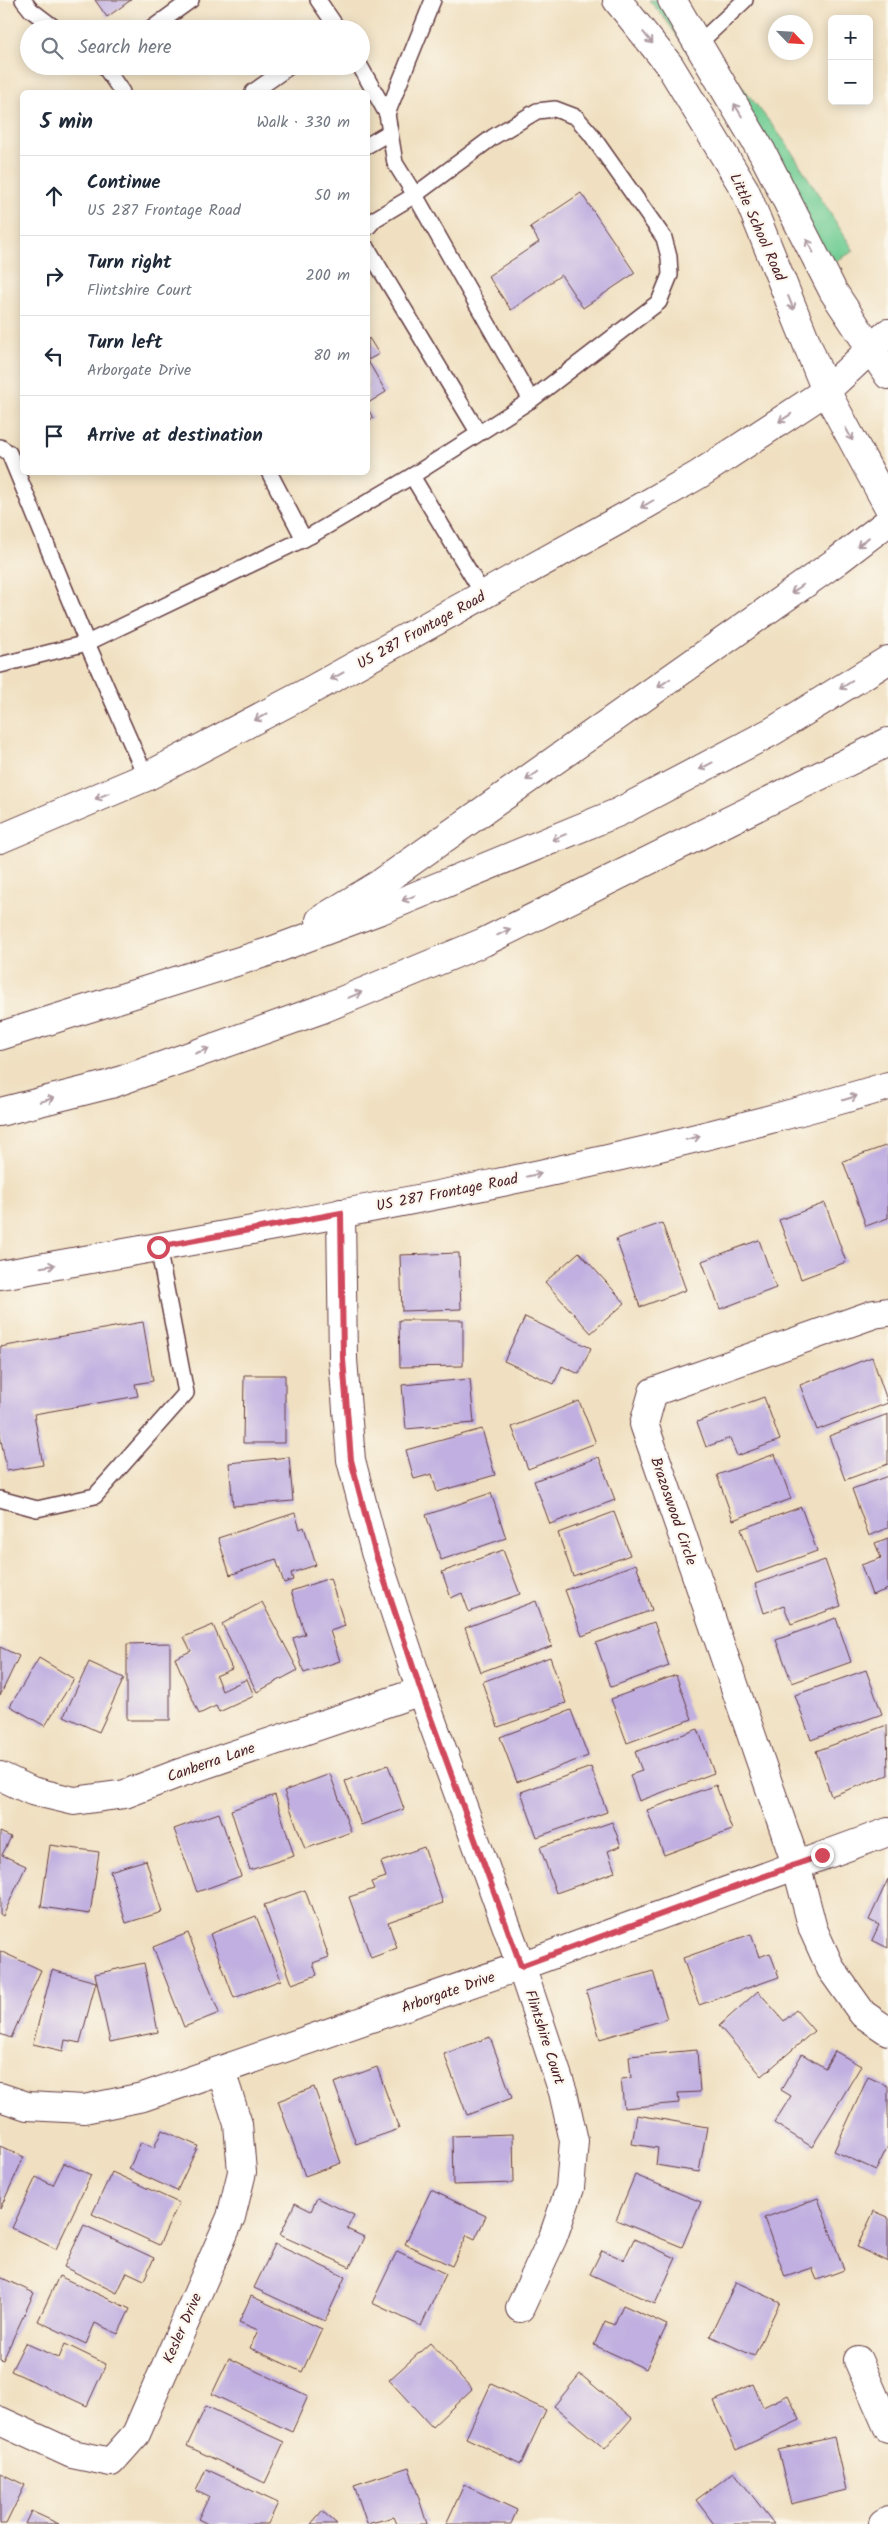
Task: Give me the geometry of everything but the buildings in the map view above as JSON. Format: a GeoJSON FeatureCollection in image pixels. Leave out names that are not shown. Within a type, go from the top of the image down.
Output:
{"type":"FeatureCollection","features":[{"type":"Feature","properties":{"kind":"main road","name":"Little School Road"},"geometry":{"type":"LineString","coordinates":[[617,0],[670,66],[745,190],[826,391],[888,506]]}},
{"type":"Feature","properties":{"kind":"main road"},"geometry":{"type":"LineString","coordinates":[[652,0],[698,44]]}},
{"type":"Feature","properties":{"kind":"main road"},"geometry":{"type":"LineString","coordinates":[[672,0],[762,152],[833,291],[879,340],[888,375]]}},
{"type":"Feature","properties":{"kind":"main road","name":"US 287 Frontage Road"},"geometry":{"type":"LineString","coordinates":[[0,839],[146,777],[484,596],[698,475],[826,391],[879,340]]}},
{"type":"Feature","properties":{"kind":"main road"},"geometry":{"type":"LineString","coordinates":[[268,952],[381,883],[837,561],[888,522]]}},
{"type":"Feature","properties":{"kind":"main road"},"geometry":{"type":"LineString","coordinates":[[0,1036],[268,952],[381,910],[619,812],[773,730],[888,660]]}},
{"type":"Feature","properties":{"kind":"main road"},"geometry":{"type":"LineString","coordinates":[[0,1112],[111,1084],[322,1009],[484,942],[888,742]]}},
{"type":"Feature","properties":{"kind":"main road","name":"US 287 Frontage Road"},"geometry":{"type":"LineString","coordinates":[[0,1274],[341,1213],[580,1166],[803,1112],[888,1086]]}},
{"type":"Feature","properties":{"kind":"main road","name":"Flintshire Court"},"geometry":{"type":"LineString","coordinates":[[341,1213],[343,1359],[351,1460],[375,1552],[421,1691],[521,1966],[563,2092],[574,2141],[570,2188],[553,2237],[520,2308]]}},
{"type":"Feature","properties":{"kind":"main road","name":"Brazoswood Circle"},"geometry":{"type":"LineString","coordinates":[[796,1864],[644,1424],[653,1392],[874,1314],[888,1312]]}},
{"type":"Feature","properties":{"kind":"main road","name":"Canberra Lane"},"geometry":{"type":"LineString","coordinates":[[0,1776],[32,1790],[74,1801],[125,1794],[177,1774],[421,1691]]}},
{"type":"Feature","properties":{"kind":"main road","name":"Arborgate Drive"},"geometry":{"type":"LineString","coordinates":[[0,2097],[27,2106],[84,2109],[143,2097],[521,1966],[888,1832]]}},
{"type":"Feature","properties":{"kind":"main road"},"geometry":{"type":"LineString","coordinates":[[796,1864],[812,1929],[831,1969],[863,2014],[888,2031]]}},
{"type":"Feature","properties":{"kind":"main road","name":"Kesler Drive"},"geometry":{"type":"LineString","coordinates":[[0,2421],[72,2454],[111,2462],[136,2434],[231,2217],[242,2172],[238,2124],[221,2071]]}},
{"type":"Feature","properties":{"kind":"main road"},"geometry":{"type":"LineString","coordinates":[[858,2360],[888,2428]]}},
{"type":"Feature","properties":{"kind":"main road"},"geometry":{"type":"LineString","coordinates":[[883,2524],[888,2521]]}},
{"type":"Feature","properties":{"kind":"lane"},"geometry":{"type":"LineString","coordinates":[[23,0],[31,10],[44,20]]}},
{"type":"Feature","properties":{"kind":"lane"},"geometry":{"type":"LineString","coordinates":[[163,20],[191,0]]}},
{"type":"Feature","properties":{"kind":"lane"},"geometry":{"type":"LineString","coordinates":[[318,0],[332,20]]}},
{"type":"Feature","properties":{"kind":"lane"},"geometry":{"type":"LineString","coordinates":[[387,114],[434,0]]}},
{"type":"Feature","properties":{"kind":"lane"},"geometry":{"type":"LineString","coordinates":[[698,44],[745,0]]}},
{"type":"Feature","properties":{"kind":"lane"},"geometry":{"type":"LineString","coordinates":[[110,75],[121,90]]}},
{"type":"Feature","properties":{"kind":"lane"},"geometry":{"type":"LineString","coordinates":[[256,90],[277,75]]}},
{"type":"Feature","properties":{"kind":"lane"},"geometry":{"type":"LineString","coordinates":[[365,75],[387,114],[395,163],[415,195],[530,400]]}},
{"type":"Feature","properties":{"kind":"lane"},"geometry":{"type":"LineString","coordinates":[[0,665],[87,643],[304,539],[412,476],[530,400],[659,302],[670,275],[669,257],[664,238],[590,133],[576,117],[555,109],[537,111],[493,137],[415,195],[375,219],[370,225]]}},
{"type":"Feature","properties":{"kind":"lane"},"geometry":{"type":"LineString","coordinates":[[370,144],[390,132]]}},
{"type":"Feature","properties":{"kind":"lane"},"geometry":{"type":"LineString","coordinates":[[370,252],[478,432]]}},
{"type":"Feature","properties":{"kind":"lane"},"geometry":{"type":"LineString","coordinates":[[0,447],[9,453],[87,643],[146,777]]}},
{"type":"Feature","properties":{"kind":"lane"},"geometry":{"type":"LineString","coordinates":[[271,475],[304,539]]}},
{"type":"Feature","properties":{"kind":"lane"},"geometry":{"type":"LineString","coordinates":[[412,476],[484,596]]}},
{"type":"Feature","properties":{"kind":"lane"},"geometry":{"type":"LineString","coordinates":[[0,1499],[37,1510],[95,1496],[186,1393],[158,1247]]}},
{"type":"Feature","properties":{"kind":"green space"},"geometry":{"type":"Polygon","coordinates":[[[649,0],[666,0],[727,67],[786,143],[854,251],[832,263],[723,101],[666,20],[649,0]]]}},
{"type":"Feature","properties":{"kind":"route"},"geometry":{"type":"LineString","coordinates":[[158,1247],[341,1213],[343,1359],[351,1460],[375,1552],[421,1691],[521,1966],[822,1855]]}}]}
